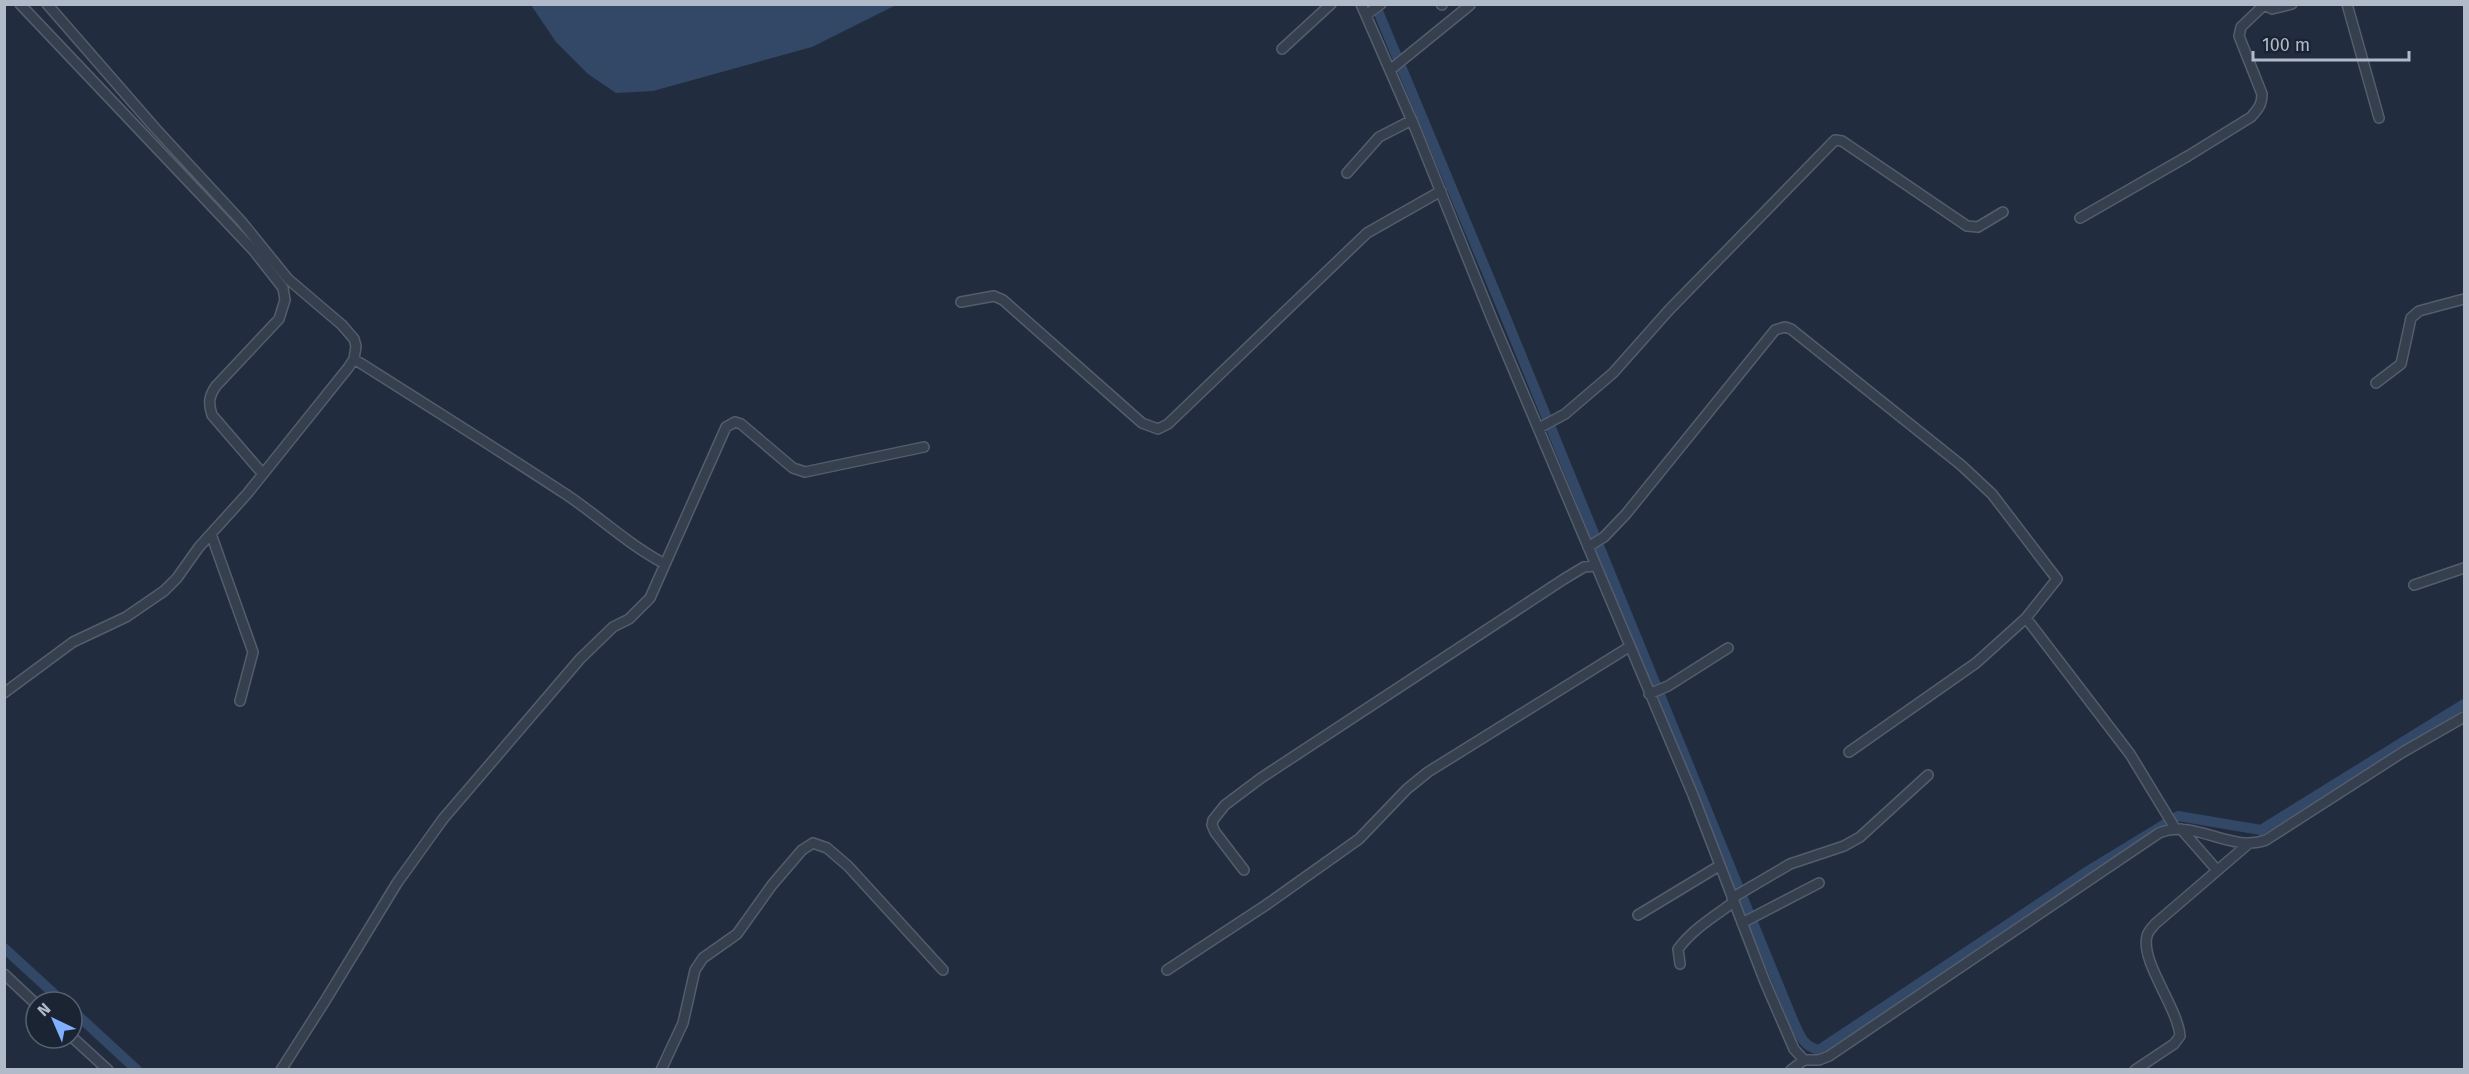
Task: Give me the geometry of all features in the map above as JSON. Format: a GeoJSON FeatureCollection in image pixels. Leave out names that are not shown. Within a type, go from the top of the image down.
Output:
{"type":"FeatureCollection","features":[{"type":"Feature","properties":{"kind":"street"},"geometry":{"type":"LineString","coordinates":[[20,4],[212,205],[254,251],[283,288],[285,300],[279,319],[216,386],[211,394],[209,406],[212,415],[262,473]]}},
{"type":"Feature","properties":{"kind":"street"},"geometry":{"type":"LineString","coordinates":[[4,693],[73,642],[126,617],[164,591],[177,578],[354,359],[356,346],[354,339],[342,325],[288,279],[241,221],[155,128],[47,4]]}},
{"type":"Feature","properties":{"kind":"street"},"geometry":{"type":"LineString","coordinates":[[1282,49],[1331,4]]}},
{"type":"Feature","properties":{"kind":"street"},"geometry":{"type":"LineString","coordinates":[[1361,4],[1412,120],[1492,319],[1545,425],[1591,545],[1596,566],[1629,646],[1652,693],[1719,866],[1737,896],[1742,923],[1794,1049],[1804,1060]]}},
{"type":"Feature","properties":{"kind":"street"},"geometry":{"type":"LineString","coordinates":[[1366,15],[1382,4]]}},
{"type":"Feature","properties":{"kind":"street"},"geometry":{"type":"LineString","coordinates":[[2080,218],[2188,156],[2251,117],[2259,109],[2262,94],[2239,36],[2241,27],[2262,5],[2272,9],[2292,4]]}},
{"type":"Feature","properties":{"kind":"street"},"geometry":{"type":"LineString","coordinates":[[2347,4],[2379,118]]}},
{"type":"Feature","properties":{"kind":"street"},"geometry":{"type":"LineString","coordinates":[[1390,70],[1470,5]]}},
{"type":"Feature","properties":{"kind":"street"},"geometry":{"type":"LineString","coordinates":[[1347,173],[1379,137],[1412,120]]}},
{"type":"Feature","properties":{"kind":"street"},"geometry":{"type":"LineString","coordinates":[[1545,425],[1565,414],[1613,373],[1669,310],[1835,140],[1842,141],[1967,226],[1978,227],[2003,212]]}},
{"type":"Feature","properties":{"kind":"street"},"geometry":{"type":"LineString","coordinates":[[962,302],[994,296],[1003,300],[1142,423],[1158,429],[1168,424],[1367,233],[1441,191]]}},
{"type":"Feature","properties":{"kind":"street"},"geometry":{"type":"LineString","coordinates":[[2376,382],[2401,364],[2410,318],[2419,311],[2464,299]]}},
{"type":"Feature","properties":{"kind":"street"},"geometry":{"type":"LineString","coordinates":[[1591,545],[1604,537],[1626,514],[1775,330],[1785,327],[1961,465],[1992,494],[2013,518],[2057,579],[2026,618],[1976,663],[1849,752]]}},
{"type":"Feature","properties":{"kind":"street"},"geometry":{"type":"LineString","coordinates":[[354,359],[545,480],[584,506],[624,540],[665,564]]}},
{"type":"Feature","properties":{"kind":"street"},"geometry":{"type":"LineString","coordinates":[[281,1070],[397,883],[430,836],[580,659],[613,627],[629,619],[650,598],[726,427],[730,423],[741,424],[793,468],[805,472],[924,447]]}},
{"type":"Feature","properties":{"kind":"street"},"geometry":{"type":"LineString","coordinates":[[211,534],[253,652],[240,701]]}},
{"type":"Feature","properties":{"kind":"street"},"geometry":{"type":"LineString","coordinates":[[1244,870],[1212,825],[1213,820],[1225,805],[1298,752],[1564,579],[1584,567],[1596,566]]}},
{"type":"Feature","properties":{"kind":"street"},"geometry":{"type":"LineString","coordinates":[[2414,585],[2463,569],[2464,579]]}},
{"type":"Feature","properties":{"kind":"street"},"geometry":{"type":"LineString","coordinates":[[2026,618],[2130,754],[2167,816],[2217,870]]}},
{"type":"Feature","properties":{"kind":"street"},"geometry":{"type":"LineString","coordinates":[[1167,970],[1266,905],[1359,839],[1407,789],[1428,772],[1629,646]]}},
{"type":"Feature","properties":{"kind":"street"},"geometry":{"type":"LineString","coordinates":[[1652,693],[1668,686],[1728,648]]}},
{"type":"Feature","properties":{"kind":"street"},"geometry":{"type":"LineString","coordinates":[[2135,1070],[2174,1044],[2180,1036],[2151,963],[2146,938],[2155,924],[2247,845],[2266,840],[2284,830],[2403,752],[2464,717]]}},
{"type":"Feature","properties":{"kind":"street"},"geometry":{"type":"LineString","coordinates":[[1680,964],[1678,949],[1685,940],[1737,896],[1790,864],[1844,846],[1860,837],[1928,775]]}},
{"type":"Feature","properties":{"kind":"street"},"geometry":{"type":"LineString","coordinates":[[1791,1070],[1804,1060],[1819,1060],[1829,1056],[2153,837],[2178,828],[2247,845]]}},
{"type":"Feature","properties":{"kind":"street"},"geometry":{"type":"LineString","coordinates":[[661,1070],[683,1023],[695,970],[703,958],[737,934],[772,885],[802,850],[813,843],[827,848],[848,866],[943,970]]}},
{"type":"Feature","properties":{"kind":"street"},"geometry":{"type":"LineString","coordinates":[[1638,915],[1719,866]]}},
{"type":"Feature","properties":{"kind":"street"},"geometry":{"type":"LineString","coordinates":[[1742,923],[1819,883]]}},
{"type":"Feature","properties":{"kind":"street"},"geometry":{"type":"LineString","coordinates":[[4,974],[24,993]]}},
{"type":"Feature","properties":{"kind":"street"},"geometry":{"type":"LineString","coordinates":[[84,1048],[108,1070]]}},
{"type":"Feature","properties":{"kind":"water"},"geometry":{"type":"Polygon","coordinates":[[[531,5],[896,5],[812,47],[653,91],[616,93],[588,74],[556,42],[531,5]]]}},
{"type":"Feature","properties":{"kind":"waterway"},"geometry":{"type":"LineString","coordinates":[[1375,4],[1792,1018],[1802,1038],[1813,1048],[1819,1050],[2088,871],[2178,816],[2261,830],[2464,704]]}},
{"type":"Feature","properties":{"kind":"waterway"},"geometry":{"type":"LineString","coordinates":[[4,948],[50,990]]}},
{"type":"Feature","properties":{"kind":"waterway"},"geometry":{"type":"LineString","coordinates":[[84,1021],[137,1070]]}}]}
